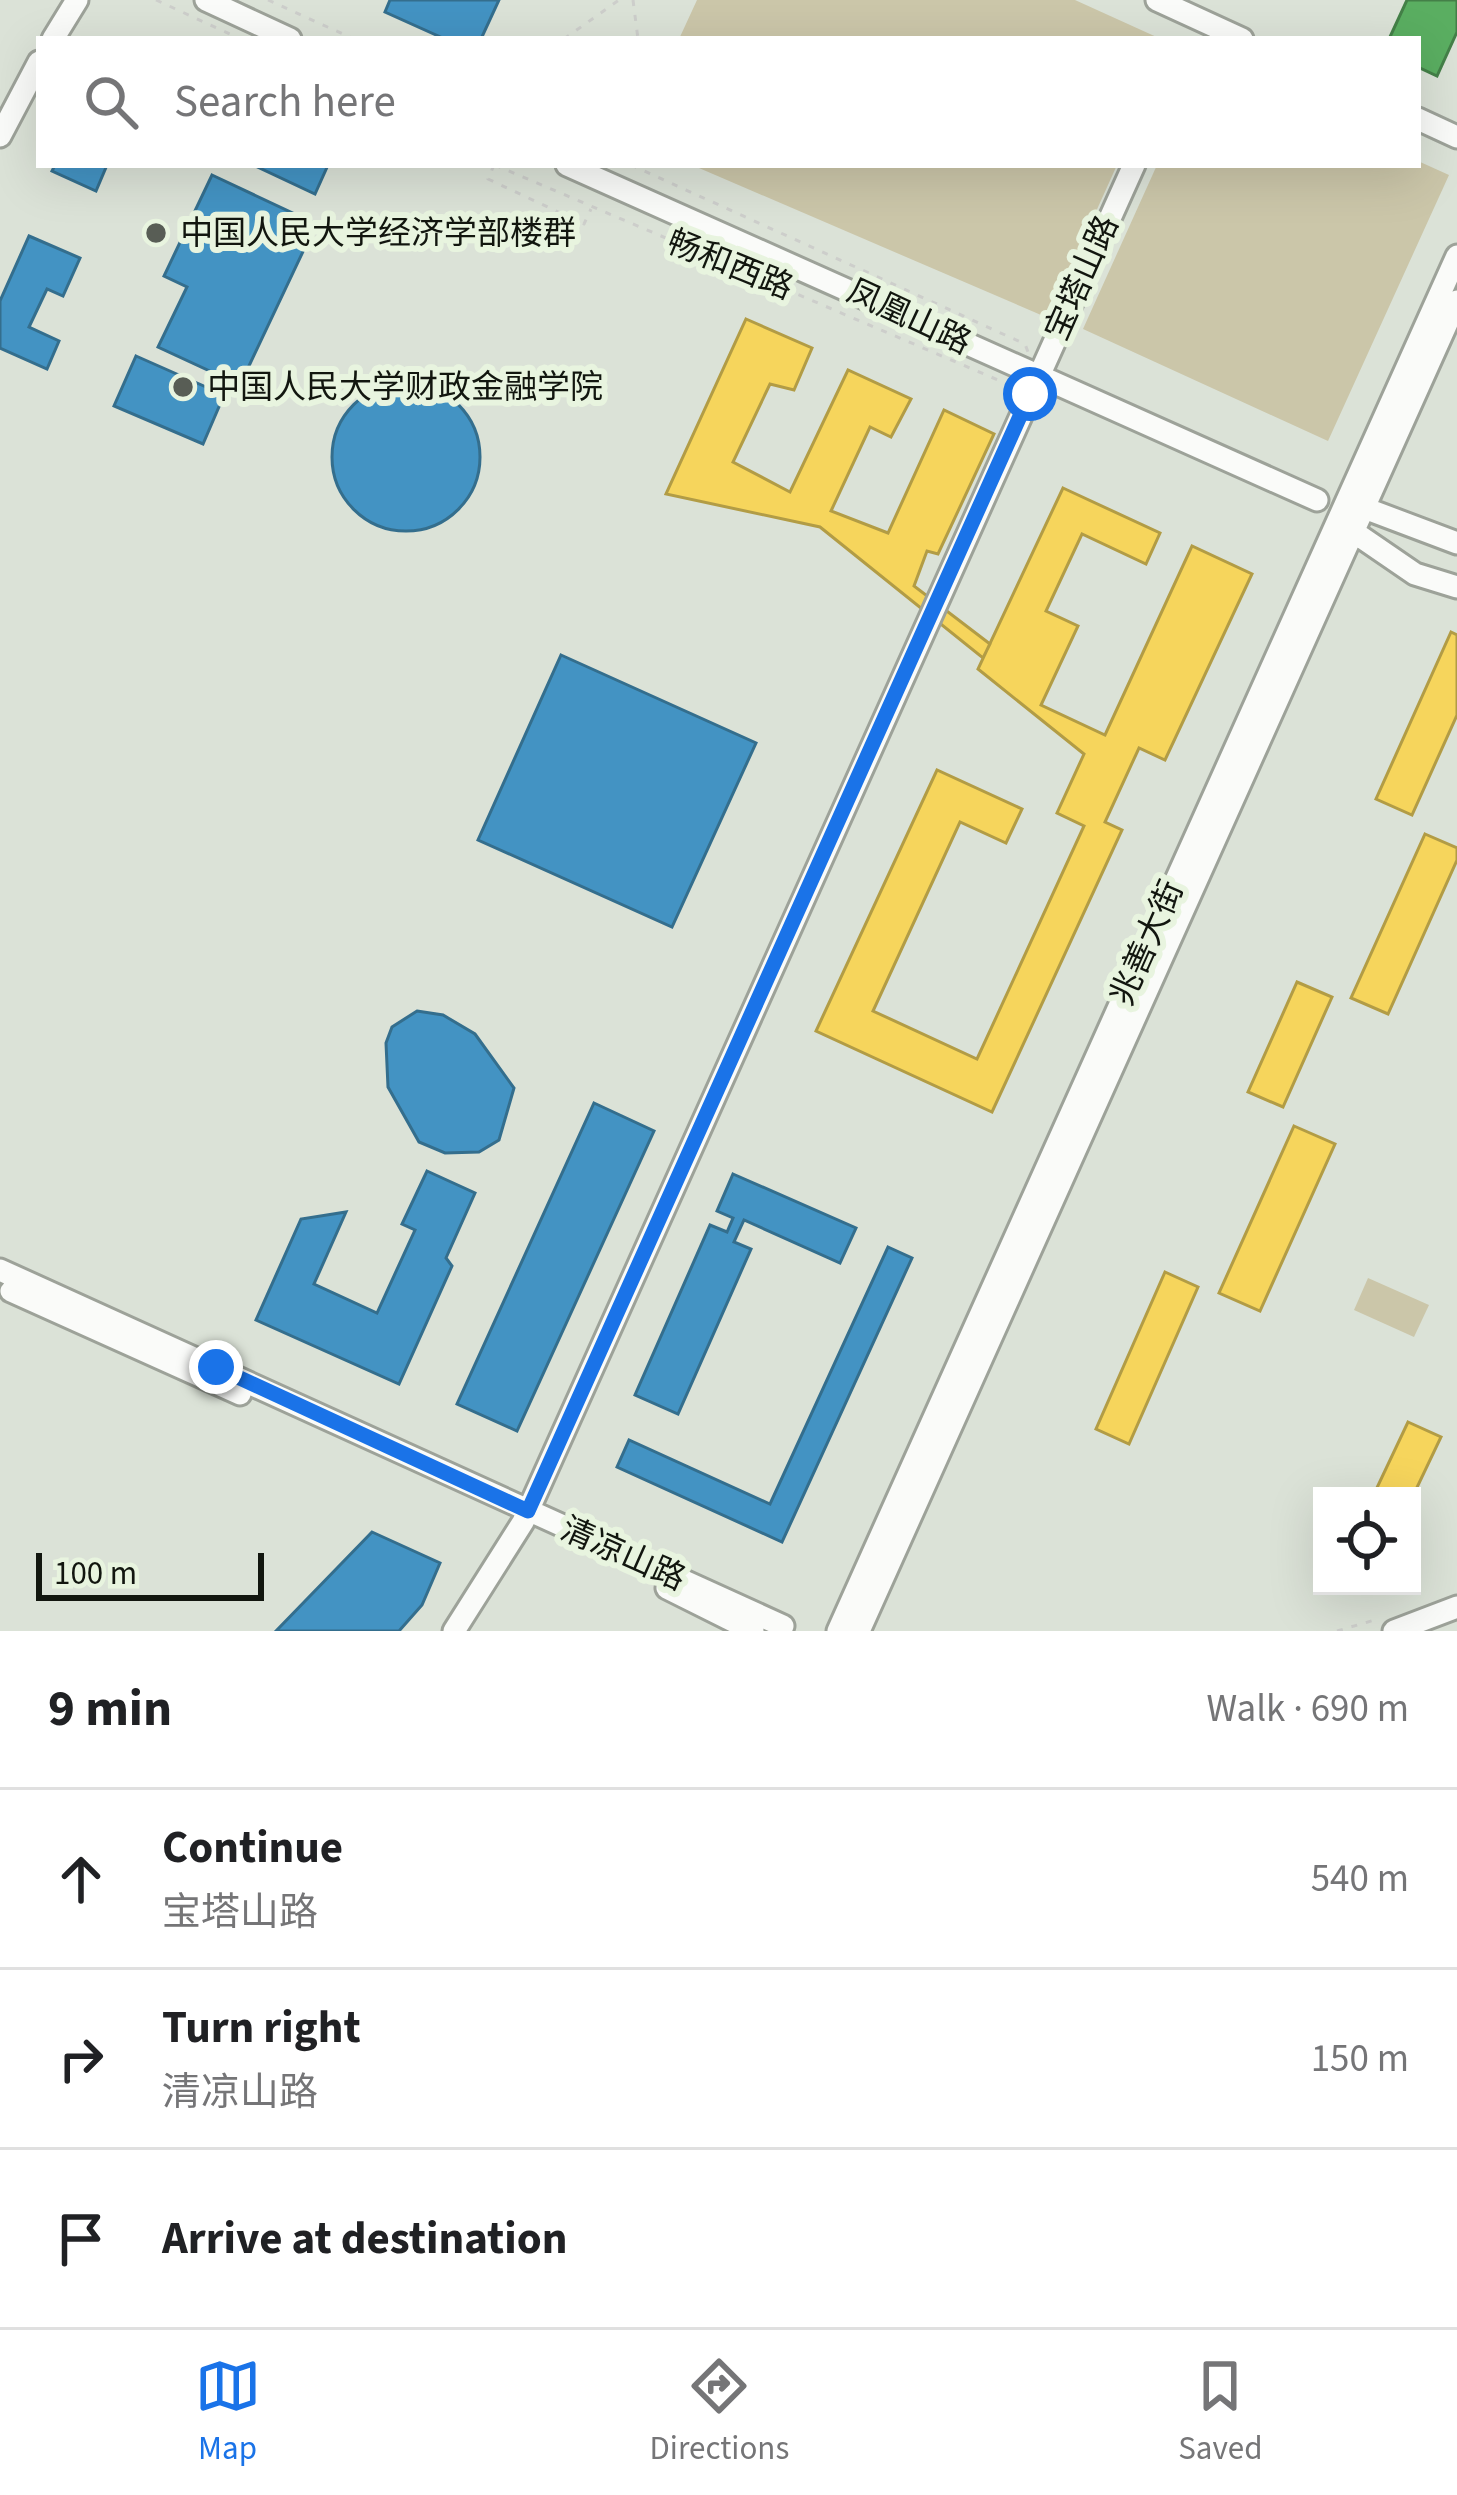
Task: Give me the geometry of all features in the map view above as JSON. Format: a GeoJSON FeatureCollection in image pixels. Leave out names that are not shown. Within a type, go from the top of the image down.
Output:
{"type":"FeatureCollection","features":[{"type":"Feature","properties":{"kind":"street"},"geometry":{"type":"LineString","coordinates":[[55,36],[77,0]]}},
{"type":"Feature","properties":{"kind":"street"},"geometry":{"type":"LineString","coordinates":[[206,0],[284,36]]}},
{"type":"Feature","properties":{"kind":"street"},"geometry":{"type":"LineString","coordinates":[[1157,0],[1195,29],[1228,36]]}},
{"type":"Feature","properties":{"kind":"street"},"geometry":{"type":"LineString","coordinates":[[0,136],[36,68]]}},
{"type":"Feature","properties":{"kind":"street"},"geometry":{"type":"LineString","coordinates":[[1421,120],[1457,137]]}},
{"type":"Feature","properties":{"kind":"street","name":"凤凰山路"},"geometry":{"type":"LineString","coordinates":[[573,168],[1034,385],[1317,500]]}},
{"type":"Feature","properties":{"kind":"street","name":"宝塔山路"},"geometry":{"type":"LineString","coordinates":[[454,1631],[526,1517],[1132,168]]}},
{"type":"Feature","properties":{"kind":"street","name":"兆善大街"},"geometry":{"type":"LineString","coordinates":[[859,1631],[1350,514],[1457,256]]}},
{"type":"Feature","properties":{"kind":"street","name":"兆善大街"},"geometry":{"type":"LineString","coordinates":[[838,1631],[1350,514],[1457,301]]}},
{"type":"Feature","properties":{"kind":"street"},"geometry":{"type":"LineString","coordinates":[[1350,514],[1457,543]]}},
{"type":"Feature","properties":{"kind":"street"},"geometry":{"type":"LineString","coordinates":[[1350,514],[1415,574],[1457,587]]}},
{"type":"Feature","properties":{"kind":"street","name":"清凉山路"},"geometry":{"type":"LineString","coordinates":[[0,1270],[526,1517],[753,1631]]}},
{"type":"Feature","properties":{"kind":"street","name":"清凉山路"},"geometry":{"type":"LineString","coordinates":[[0,1286],[783,1626],[780,1631]]}},
{"type":"Feature","properties":{"kind":"street"},"geometry":{"type":"LineString","coordinates":[[1394,1631],[1457,1607]]}},
{"type":"Feature","properties":{"kind":"path"},"geometry":{"type":"LineString","coordinates":[[156,0],[235,36]]}},
{"type":"Feature","properties":{"kind":"path"},"geometry":{"type":"LineString","coordinates":[[268,0],[347,36]]}},
{"type":"Feature","properties":{"kind":"path"},"geometry":{"type":"LineString","coordinates":[[602,0],[610,4]]}},
{"type":"Feature","properties":{"kind":"path"},"geometry":{"type":"LineString","coordinates":[[568,36],[619,0]]}},
{"type":"Feature","properties":{"kind":"path"},"geometry":{"type":"LineString","coordinates":[[633,0],[638,36]]}},
{"type":"Feature","properties":{"kind":"path"},"geometry":{"type":"LineString","coordinates":[[494,168],[488,179],[584,224],[592,207]]}},
{"type":"Feature","properties":{"kind":"path","name":"畅和西路"},"geometry":{"type":"LineString","coordinates":[[502,168],[1034,385]]}},
{"type":"Feature","properties":{"kind":"path","name":"畅和西路"},"geometry":{"type":"LineString","coordinates":[[638,168],[1025,344],[1034,385]]}},
{"type":"Feature","properties":{"kind":"shaded area"},"geometry":{"type":"Polygon","coordinates":[[[697,0],[1075,0],[1154,36],[680,36],[697,0]]]}},
{"type":"Feature","properties":{"kind":"shaded area"},"geometry":{"type":"Polygon","coordinates":[[[1421,162],[1449,175],[1328,441],[1083,329],[1156,168],[1421,168],[1421,162]]]}},
{"type":"Feature","properties":{"kind":"shaded area"},"geometry":{"type":"Polygon","coordinates":[[[699,168],[1116,168],[1048,318],[699,168]]]}},
{"type":"Feature","properties":{"kind":"shaded area"},"geometry":{"type":"Polygon","coordinates":[[[1368,1278],[1429,1305],[1414,1337],[1354,1310],[1368,1278]]]}},
{"type":"Feature","properties":{"kind":"building: Homes"},"geometry":{"type":"Polygon","coordinates":[[[746,319],[812,348],[794,390],[770,384],[733,462],[790,492],[848,370],[911,399],[891,437],[870,427],[831,511],[888,533],[944,410],[994,434],[938,554],[927,551],[914,586],[990,644],[983,658],[820,527],[666,494],[746,319]]]}},
{"type":"Feature","properties":{"kind":"building: Homes"},"geometry":{"type":"Polygon","coordinates":[[[1063,488],[1160,533],[1146,564],[1082,534],[1046,611],[1078,626],[1041,705],[1105,735],[1192,546],[1252,574],[1165,760],[1139,748],[1105,822],[1122,830],[992,1112],[816,1031],[937,770],[1022,809],[1006,843],[960,822],[873,1011],[977,1059],[1084,826],[1057,813],[1084,754],[978,669],[1063,488]]]}},
{"type":"Feature","properties":{"kind":"building: Homes"},"geometry":{"type":"Polygon","coordinates":[[[1451,632],[1457,635],[1457,715],[1412,815],[1376,799],[1451,632]]]}},
{"type":"Feature","properties":{"kind":"building: Homes"},"geometry":{"type":"Polygon","coordinates":[[[1425,834],[1457,848],[1457,860],[1388,1014],[1351,998],[1425,834]]]}},
{"type":"Feature","properties":{"kind":"building: Homes"},"geometry":{"type":"Polygon","coordinates":[[[1297,982],[1332,997],[1283,1107],[1248,1092],[1297,982]]]}},
{"type":"Feature","properties":{"kind":"building: Homes"},"geometry":{"type":"Polygon","coordinates":[[[1294,1126],[1335,1144],[1260,1311],[1219,1293],[1294,1126]]]}},
{"type":"Feature","properties":{"kind":"building: Homes"},"geometry":{"type":"Polygon","coordinates":[[[1165,1272],[1198,1287],[1129,1444],[1096,1429],[1165,1272]]]}},
{"type":"Feature","properties":{"kind":"building: Homes"},"geometry":{"type":"Polygon","coordinates":[[[1408,1422],[1441,1437],[1417,1487],[1377,1487],[1408,1422]]]}},
{"type":"Feature","properties":{"kind":"building: Schools"},"geometry":{"type":"Polygon","coordinates":[[[390,0],[499,0],[482,36],[438,36],[385,12],[390,0]]]}},
{"type":"Feature","properties":{"kind":"building: Schools"},"geometry":{"type":"Polygon","coordinates":[[[54,168],[106,168],[96,191],[54,168]]]}},
{"type":"Feature","properties":{"kind":"building: Schools"},"geometry":{"type":"Polygon","coordinates":[[[259,168],[327,168],[315,194],[259,168]]]}},
{"type":"Feature","properties":{"kind":"building: Schools"},"geometry":{"type":"Polygon","coordinates":[[[212,175],[316,224],[240,385],[158,347],[187,287],[164,276],[212,175]]]}},
{"type":"Feature","properties":{"kind":"building: Schools"},"geometry":{"type":"Polygon","coordinates":[[[29,236],[80,258],[63,296],[47,289],[29,327],[59,341],[47,369],[0,348],[0,301],[29,236]]]}},
{"type":"Feature","properties":{"kind":"building: Schools"},"geometry":{"type":"Polygon","coordinates":[[[136,356],[224,395],[203,444],[114,406],[136,356]]]}},
{"type":"Feature","properties":{"kind":"building: Schools"},"geometry":{"type":"Polygon","coordinates":[[[406,383],[434,388],[458,405],[475,429],[480,457],[475,485],[458,509],[434,526],[406,531],[378,526],[354,509],[337,485],[332,457],[337,429],[354,405],[378,388],[406,383]]]}},
{"type":"Feature","properties":{"kind":"building: Schools"},"geometry":{"type":"Polygon","coordinates":[[[561,655],[756,743],[672,927],[478,840],[561,655]]]}},
{"type":"Feature","properties":{"kind":"building: Schools"},"geometry":{"type":"Polygon","coordinates":[[[417,1011],[443,1015],[475,1034],[514,1088],[499,1140],[479,1152],[445,1153],[419,1142],[388,1087],[386,1043],[392,1027],[417,1011]]]}},
{"type":"Feature","properties":{"kind":"building: Schools"},"geometry":{"type":"Polygon","coordinates":[[[594,1103],[654,1131],[517,1431],[457,1404],[594,1103]]]}},
{"type":"Feature","properties":{"kind":"building: Schools"},"geometry":{"type":"Polygon","coordinates":[[[427,1171],[475,1193],[446,1258],[452,1266],[399,1384],[256,1320],[301,1219],[346,1212],[314,1284],[377,1313],[415,1230],[402,1224],[427,1171]]]}},
{"type":"Feature","properties":{"kind":"building: Schools"},"geometry":{"type":"Polygon","coordinates":[[[733,1174],[856,1228],[840,1263],[744,1220],[734,1242],[751,1249],[678,1414],[635,1395],[710,1225],[727,1232],[733,1218],[717,1211],[733,1174]]]}},
{"type":"Feature","properties":{"kind":"building: Schools"},"geometry":{"type":"Polygon","coordinates":[[[888,1247],[912,1258],[782,1542],[617,1467],[629,1440],[770,1504],[888,1247]]]}},
{"type":"Feature","properties":{"kind":"building: Schools"},"geometry":{"type":"Polygon","coordinates":[[[372,1532],[440,1563],[422,1605],[399,1631],[276,1631],[372,1532]]]}},
{"type":"Feature","properties":{"kind":"building: Public"},"geometry":{"type":"Polygon","coordinates":[[[1407,0],[1457,0],[1457,32],[1437,76],[1421,68],[1421,36],[1390,36],[1407,0]]]}},
{"type":"Feature","properties":{"kind":"place","name":"中国人民大学经济学部楼群"},"geometry":{"type":"Point","coordinates":[156,233]}},
{"type":"Feature","properties":{"kind":"place","name":"中国人民大学财政金融学院"},"geometry":{"type":"Point","coordinates":[183,387]}},
{"type":"Feature","properties":{"kind":"route"},"geometry":{"type":"LineString","coordinates":[[216,1367],[528,1511],[1030,394]]}}]}
